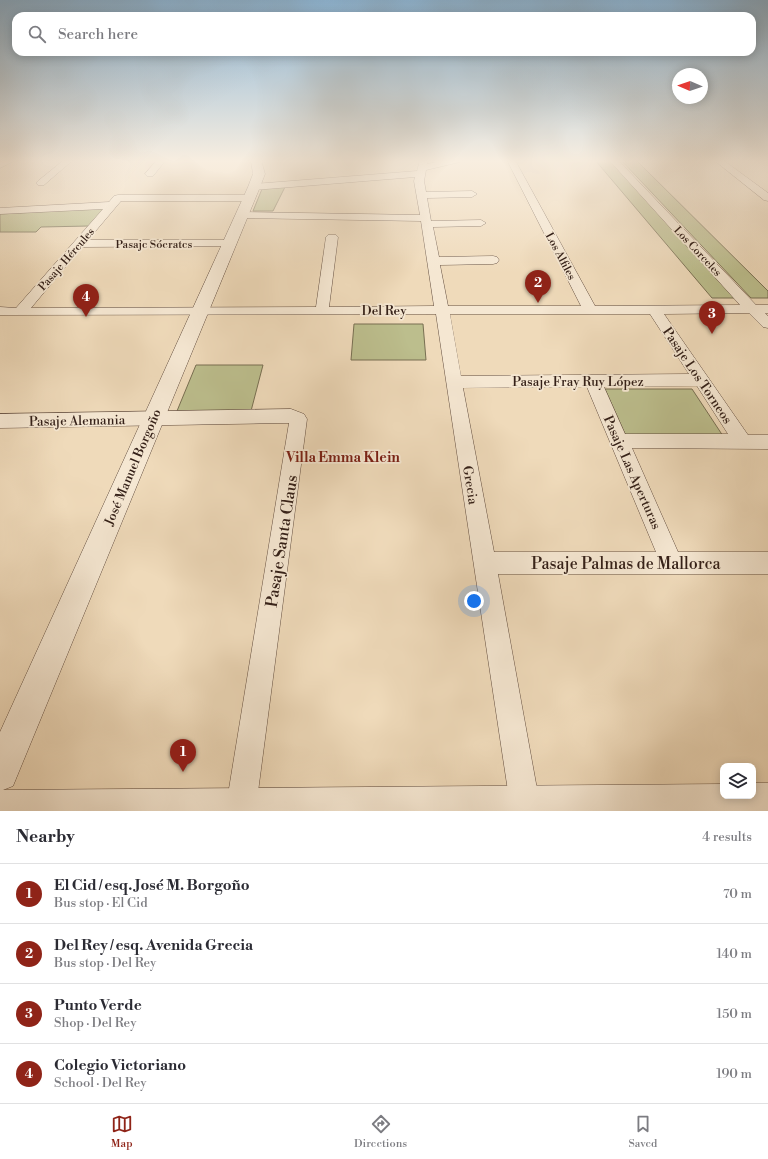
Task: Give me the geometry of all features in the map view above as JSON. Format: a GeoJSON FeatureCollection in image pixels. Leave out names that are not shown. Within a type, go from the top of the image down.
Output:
{"type":"FeatureCollection","features":[{"type":"Feature","properties":{"kind":"street"},"geometry":{"type":"LineString","coordinates":[[0,211],[112,205],[118,198],[121,198]]}},
{"type":"Feature","properties":{"kind":"street","name":"José Manuel Borgoño"},"geometry":{"type":"LineString","coordinates":[[0,773],[249,198]]}},
{"type":"Feature","properties":{"kind":"street","name":"Grecia"},"geometry":{"type":"LineString","coordinates":[[422,198],[525,808]]}},
{"type":"Feature","properties":{"kind":"street","name":"Los Alfiles"},"geometry":{"type":"LineString","coordinates":[[531,198],[590,310]]}},
{"type":"Feature","properties":{"kind":"street","name":"Los Corceles"},"geometry":{"type":"LineString","coordinates":[[648,198],[740,297],[768,324]]}},
{"type":"Feature","properties":{"kind":"street","name":"Pasaje Hércules"},"geometry":{"type":"LineString","coordinates":[[20,312],[112,205]]}},
{"type":"Feature","properties":{"kind":"street"},"geometry":{"type":"LineString","coordinates":[[242,215],[481,224]]}},
{"type":"Feature","properties":{"kind":"street"},"geometry":{"type":"LineString","coordinates":[[322,310],[332,237]]}},
{"type":"Feature","properties":{"kind":"street","name":"Pasaje Sócrates"},"geometry":{"type":"LineString","coordinates":[[79,244],[230,243]]}},
{"type":"Feature","properties":{"kind":"street"},"geometry":{"type":"LineString","coordinates":[[433,261],[493,260]]}},
{"type":"Feature","properties":{"kind":"street","name":"Pasaje Los Torneos"},"geometry":{"type":"LineString","coordinates":[[654,309],[743,442]]}},
{"type":"Feature","properties":{"kind":"street","name":"Del Rey"},"geometry":{"type":"LineString","coordinates":[[0,311],[768,309]]}},
{"type":"Feature","properties":{"kind":"street","name":"Pasaje Fray Ruy López"},"geometry":{"type":"LineString","coordinates":[[454,382],[702,380]]}},
{"type":"Feature","properties":{"kind":"street","name":"Pasaje Las Aperturas"},"geometry":{"type":"LineString","coordinates":[[593,381],[672,563]]}},
{"type":"Feature","properties":{"kind":"street","name":"Pasaje Santa Claus"},"geometry":{"type":"LineString","coordinates":[[154,418],[292,416],[298,419],[241,807]]}},
{"type":"Feature","properties":{"kind":"street","name":"Pasaje Alemania"},"geometry":{"type":"LineString","coordinates":[[0,421],[126,420],[154,418]]}},
{"type":"Feature","properties":{"kind":"street"},"geometry":{"type":"LineString","coordinates":[[619,441],[768,442]]}},
{"type":"Feature","properties":{"kind":"street","name":"Pasaje Palmas de Mallorca"},"geometry":{"type":"LineString","coordinates":[[484,563],[768,563]]}},
{"type":"Feature","properties":{"kind":"street"},"geometry":{"type":"LineString","coordinates":[[0,809],[241,807],[525,808],[768,802]]}},
{"type":"Feature","properties":{"kind":"green space"},"geometry":{"type":"Polygon","coordinates":[[[258,198],[280,198],[273,211],[253,211],[258,198]]]}},
{"type":"Feature","properties":{"kind":"green space"},"geometry":{"type":"Polygon","coordinates":[[[627,198],[645,198],[736,298],[712,298],[627,198]]]}},
{"type":"Feature","properties":{"kind":"green space"},"geometry":{"type":"Polygon","coordinates":[[[657,198],[674,198],[768,291],[768,298],[751,298],[657,198]]]}},
{"type":"Feature","properties":{"kind":"green space"},"geometry":{"type":"Polygon","coordinates":[[[106,208],[89,226],[41,227],[36,232],[0,232],[0,214],[106,208]]]}},
{"type":"Feature","properties":{"kind":"green space"},"geometry":{"type":"Polygon","coordinates":[[[354,324],[423,324],[426,360],[351,360],[354,324]]]}},
{"type":"Feature","properties":{"kind":"green space"},"geometry":{"type":"Polygon","coordinates":[[[196,365],[263,365],[251,411],[177,411],[196,365]]]}},
{"type":"Feature","properties":{"kind":"green space"},"geometry":{"type":"Polygon","coordinates":[[[605,389],[692,389],[723,436],[626,436],[605,389]]]}},
{"type":"Feature","properties":{"kind":"place","name":"Del Rey / esq. Avenida Grecia"},"geometry":{"type":"Point","coordinates":[538,303]}},
{"type":"Feature","properties":{"kind":"place","name":"Colegio Victoriano"},"geometry":{"type":"Point","coordinates":[86,317]}},
{"type":"Feature","properties":{"kind":"place","name":"Punto Verde"},"geometry":{"type":"Point","coordinates":[712,334]}},
{"type":"Feature","properties":{"kind":"place","name":"El Cid / esq. José M. Borgoño"},"geometry":{"type":"Point","coordinates":[183,772]}},
{"type":"Feature","properties":{"kind":"district","name":"Villa Emma Klein"},"geometry":{"type":"Point","coordinates":[343,457]}}]}
